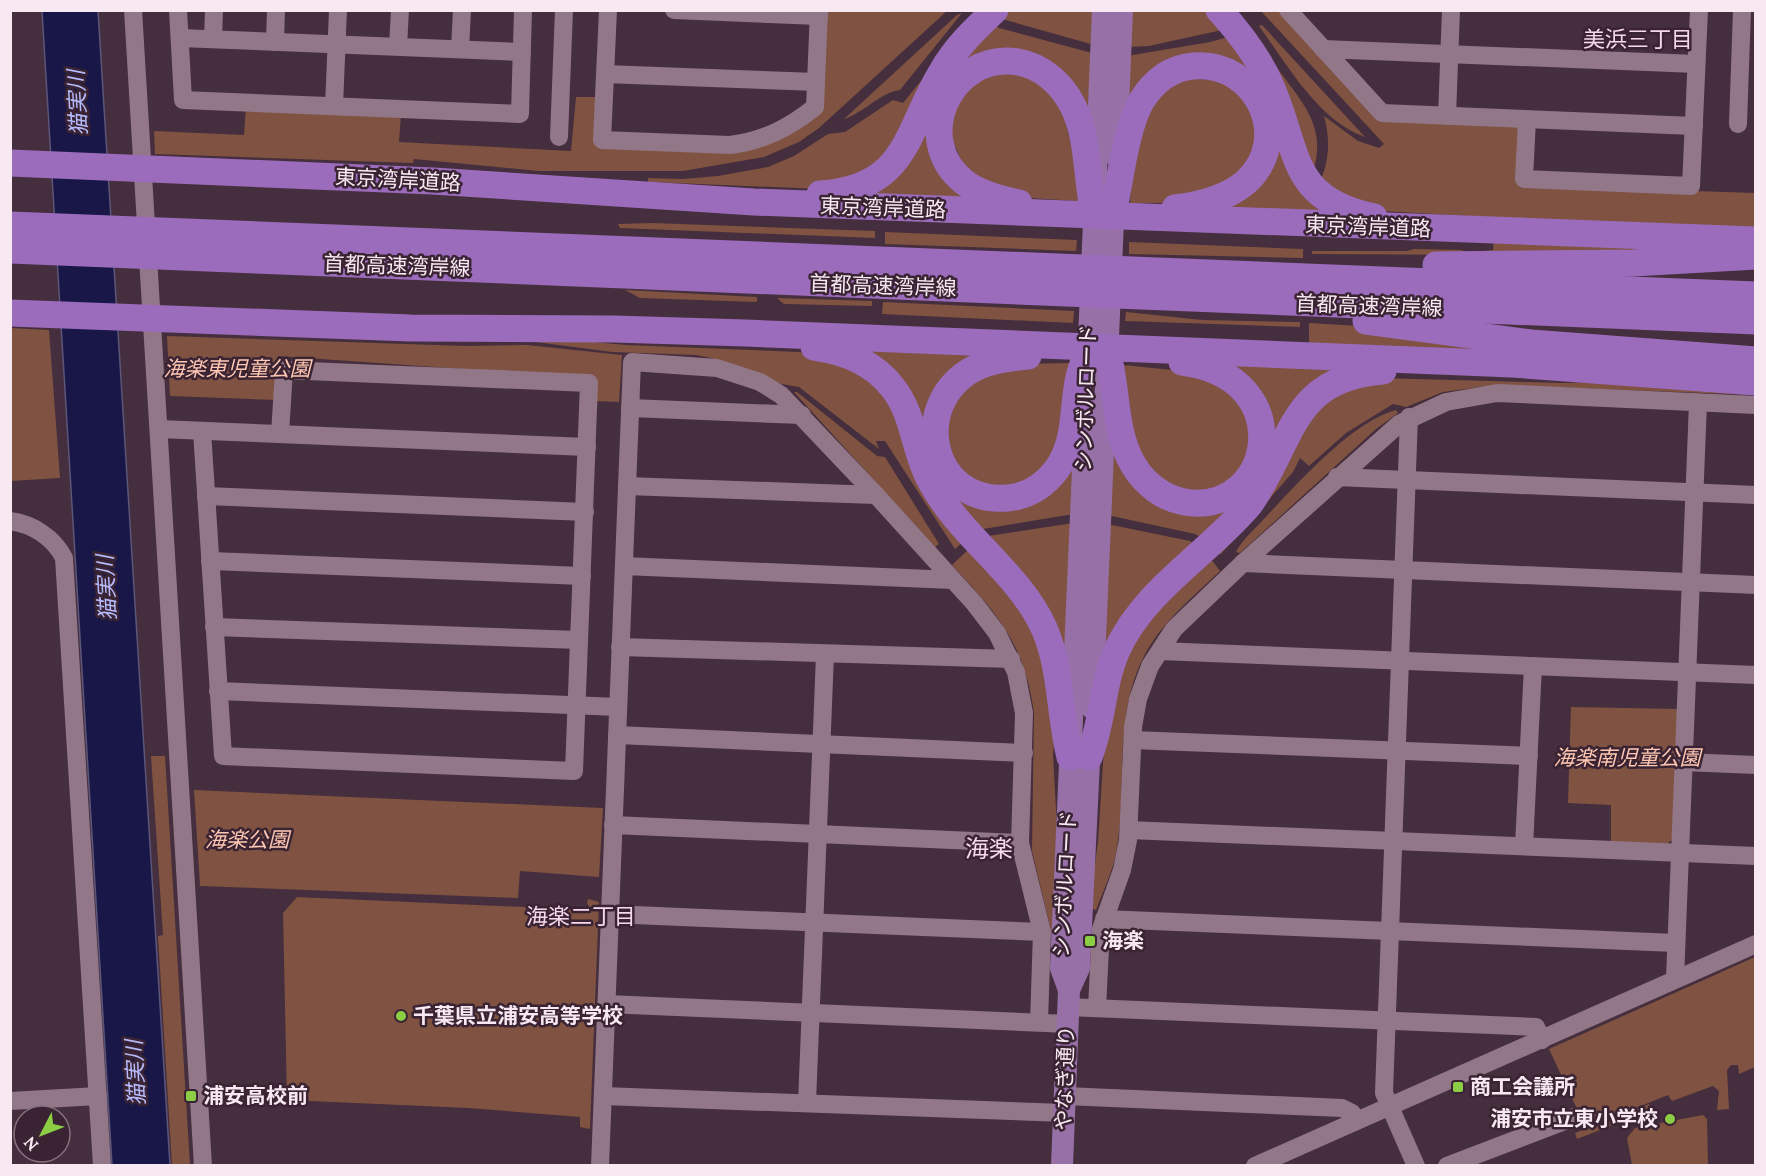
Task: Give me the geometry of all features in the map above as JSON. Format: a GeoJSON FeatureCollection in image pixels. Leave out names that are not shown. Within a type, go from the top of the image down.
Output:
{"type":"FeatureCollection","features":[{"type":"Feature","properties":{"kind":"highway"},"geometry":{"type":"LineString","coordinates":[[754,202],[849,189],[874,180],[888,170],[910,140],[934,85],[956,50],[995,10]]}},
{"type":"Feature","properties":{"kind":"highway"},"geometry":{"type":"LineString","coordinates":[[1219,10],[1262,68],[1278,103],[1299,168],[1315,190],[1346,210],[1428,229]]}},
{"type":"Feature","properties":{"kind":"highway"},"geometry":{"type":"LineString","coordinates":[[1066,215],[989,195],[974,189],[954,172],[940,142],[942,107],[951,88],[966,74],[987,63],[998,61],[1031,65],[1055,82],[1065,93],[1078,118],[1114,215]]}},
{"type":"Feature","properties":{"kind":"highway"},"geometry":{"type":"LineString","coordinates":[[1202,66],[1219,68],[1236,75],[1250,86],[1266,114],[1268,134],[1264,154],[1252,175],[1227,195],[1200,204],[1114,215],[1129,134],[1137,109],[1155,83],[1181,68],[1202,66]]}},
{"type":"Feature","properties":{"kind":"highway","name":"東京湾岸道路"},"geometry":{"type":"LineString","coordinates":[[10,163],[334,176],[754,202],[1755,240]]}},
{"type":"Feature","properties":{"kind":"highway","name":"首都高速湾岸線"},"geometry":{"type":"LineString","coordinates":[[10,225],[1206,300],[1595,301],[1755,295]]}},
{"type":"Feature","properties":{"kind":"highway","name":"首都高速湾岸線"},"geometry":{"type":"LineString","coordinates":[[10,250],[1226,274],[1595,301],[1755,321]]}},
{"type":"Feature","properties":{"kind":"highway"},"geometry":{"type":"LineString","coordinates":[[1226,274],[1296,268],[1634,263],[1755,256]]}},
{"type":"Feature","properties":{"kind":"highway"},"geometry":{"type":"LineString","coordinates":[[1206,300],[1531,344],[1755,360]]}},
{"type":"Feature","properties":{"kind":"highway"},"geometry":{"type":"LineString","coordinates":[[10,313],[324,325],[746,333],[1512,364],[1755,382]]}},
{"type":"Feature","properties":{"kind":"highway"},"geometry":{"type":"LineString","coordinates":[[746,333],[840,352],[869,365],[894,388],[902,400],[922,465],[937,494],[1038,615],[1057,668],[1064,731],[1080,757],[1098,734],[1111,667],[1125,634],[1155,595],[1230,526],[1250,504],[1263,485],[1296,419],[1310,399],[1342,378],[1387,370],[1419,361]]}},
{"type":"Feature","properties":{"kind":"highway"},"geometry":{"type":"LineString","coordinates":[[1097,349],[1079,377],[1074,423],[1064,456],[1048,479],[1021,495],[999,498],[978,494],[950,474],[942,465],[935,445],[937,412],[954,383],[975,368],[1007,358],[1097,349],[1191,364],[1219,372],[1246,392],[1260,414],[1260,449],[1254,470],[1245,481],[1228,494],[1212,501],[1187,502],[1172,498],[1150,485],[1129,458],[1119,422],[1114,378],[1097,349]]}},
{"type":"Feature","properties":{"kind":"main road","name":"シンボルロード"},"geometry":{"type":"LineString","coordinates":[[1068,1007],[1079,968],[1080,757],[1097,349],[1114,215],[1112,20]]}},
{"type":"Feature","properties":{"kind":"main road","name":"やなぎ通り"},"geometry":{"type":"LineString","coordinates":[[1062,1166],[1068,1007]]}},
{"type":"Feature","properties":{"kind":"street"},"geometry":{"type":"LineString","coordinates":[[133,10],[203,1166]]}},
{"type":"Feature","properties":{"kind":"street"},"geometry":{"type":"LineString","coordinates":[[178,10],[183,100],[520,114],[524,10]]}},
{"type":"Feature","properties":{"kind":"street"},"geometry":{"type":"LineString","coordinates":[[213,39],[214,10]]}},
{"type":"Feature","properties":{"kind":"street"},"geometry":{"type":"LineString","coordinates":[[275,42],[276,10]]}},
{"type":"Feature","properties":{"kind":"street"},"geometry":{"type":"LineString","coordinates":[[334,106],[338,10]]}},
{"type":"Feature","properties":{"kind":"street"},"geometry":{"type":"LineString","coordinates":[[398,46],[400,10]]}},
{"type":"Feature","properties":{"kind":"street"},"geometry":{"type":"LineString","coordinates":[[460,49],[462,10]]}},
{"type":"Feature","properties":{"kind":"street"},"geometry":{"type":"LineString","coordinates":[[559,137],[564,10]]}},
{"type":"Feature","properties":{"kind":"street"},"geometry":{"type":"LineString","coordinates":[[608,10],[602,140],[705,145],[751,143],[788,126],[815,107],[819,14],[674,10]]}},
{"type":"Feature","properties":{"kind":"street"},"geometry":{"type":"LineString","coordinates":[[1288,10],[1382,113],[1694,126]]}},
{"type":"Feature","properties":{"kind":"street"},"geometry":{"type":"LineString","coordinates":[[1447,116],[1451,10]]}},
{"type":"Feature","properties":{"kind":"street"},"geometry":{"type":"LineString","coordinates":[[1527,119],[1524,179],[1691,186],[1699,10]]}},
{"type":"Feature","properties":{"kind":"street"},"geometry":{"type":"LineString","coordinates":[[1738,124],[1748,41],[1742,10]]}},
{"type":"Feature","properties":{"kind":"street"},"geometry":{"type":"LineString","coordinates":[[180,38],[522,52]]}},
{"type":"Feature","properties":{"kind":"street"},"geometry":{"type":"LineString","coordinates":[[1323,49],[1696,64]]}},
{"type":"Feature","properties":{"kind":"street"},"geometry":{"type":"LineString","coordinates":[[605,74],[816,82]]}},
{"type":"Feature","properties":{"kind":"street"},"geometry":{"type":"LineString","coordinates":[[600,1166],[632,362],[696,365],[738,373],[774,391],[802,415],[987,618],[1011,659],[1024,713],[1020,843],[1042,932],[1039,1022]]}},
{"type":"Feature","properties":{"kind":"street"},"geometry":{"type":"LineString","coordinates":[[202,431],[223,756],[574,771],[589,383],[284,370],[280,434]]}},
{"type":"Feature","properties":{"kind":"street"},"geometry":{"type":"LineString","coordinates":[[1097,1008],[1098,947],[1104,919],[1122,870],[1129,830],[1133,740],[1138,699],[1149,666],[1185,618],[1243,563],[1337,477],[1409,417],[1446,402],[1497,393],[1755,405]]}},
{"type":"Feature","properties":{"kind":"street"},"geometry":{"type":"LineString","coordinates":[[1675,979],[1698,403]]}},
{"type":"Feature","properties":{"kind":"street"},"geometry":{"type":"LineString","coordinates":[[630,408],[802,415]]}},
{"type":"Feature","properties":{"kind":"street"},"geometry":{"type":"LineString","coordinates":[[1409,417],[1384,1093],[1416,1166]]}},
{"type":"Feature","properties":{"kind":"street"},"geometry":{"type":"LineString","coordinates":[[159,429],[587,447]]}},
{"type":"Feature","properties":{"kind":"street"},"geometry":{"type":"LineString","coordinates":[[1337,477],[1755,495]]}},
{"type":"Feature","properties":{"kind":"street"},"geometry":{"type":"LineString","coordinates":[[627,486],[876,495]]}},
{"type":"Feature","properties":{"kind":"street"},"geometry":{"type":"LineString","coordinates":[[206,496],[585,512]]}},
{"type":"Feature","properties":{"kind":"street"},"geometry":{"type":"LineString","coordinates":[[10,521],[38,530],[60,551],[64,558],[102,1166]]}},
{"type":"Feature","properties":{"kind":"street"},"geometry":{"type":"LineString","coordinates":[[210,561],[582,576]]}},
{"type":"Feature","properties":{"kind":"street"},"geometry":{"type":"LineString","coordinates":[[1243,563],[1755,585]]}},
{"type":"Feature","properties":{"kind":"street"},"geometry":{"type":"LineString","coordinates":[[624,566],[952,580]]}},
{"type":"Feature","properties":{"kind":"street"},"geometry":{"type":"LineString","coordinates":[[214,627],[579,640]]}},
{"type":"Feature","properties":{"kind":"street"},"geometry":{"type":"LineString","coordinates":[[621,647],[1011,659]]}},
{"type":"Feature","properties":{"kind":"street"},"geometry":{"type":"LineString","coordinates":[[1160,651],[1755,675]]}},
{"type":"Feature","properties":{"kind":"street"},"geometry":{"type":"LineString","coordinates":[[807,1103],[825,655]]}},
{"type":"Feature","properties":{"kind":"street"},"geometry":{"type":"LineString","coordinates":[[1524,846],[1533,666]]}},
{"type":"Feature","properties":{"kind":"street"},"geometry":{"type":"LineString","coordinates":[[218,691],[618,707]]}},
{"type":"Feature","properties":{"kind":"street"},"geometry":{"type":"LineString","coordinates":[[617,735],[1024,753]]}},
{"type":"Feature","properties":{"kind":"street"},"geometry":{"type":"LineString","coordinates":[[1133,740],[1529,756]]}},
{"type":"Feature","properties":{"kind":"street"},"geometry":{"type":"LineString","coordinates":[[1683,762],[1755,765]]}},
{"type":"Feature","properties":{"kind":"street"},"geometry":{"type":"LineString","coordinates":[[614,825],[1020,843]]}},
{"type":"Feature","properties":{"kind":"street"},"geometry":{"type":"LineString","coordinates":[[1129,830],[1755,856]]}},
{"type":"Feature","properties":{"kind":"street"},"geometry":{"type":"LineString","coordinates":[[610,914],[1042,932]]}},
{"type":"Feature","properties":{"kind":"street"},"geometry":{"type":"LineString","coordinates":[[1104,919],[1676,943]]}},
{"type":"Feature","properties":{"kind":"street"},"geometry":{"type":"LineString","coordinates":[[1255,1166],[1755,944]]}},
{"type":"Feature","properties":{"kind":"street"},"geometry":{"type":"LineString","coordinates":[[607,1004],[1039,1022],[1068,1007],[1097,1008],[1536,1027],[1542,1040]]}},
{"type":"Feature","properties":{"kind":"street"},"geometry":{"type":"LineString","coordinates":[[10,1101],[98,1096]]}},
{"type":"Feature","properties":{"kind":"street"},"geometry":{"type":"LineString","coordinates":[[603,1096],[807,1103],[1342,1108],[1352,1113],[1356,1121]]}},
{"type":"Feature","properties":{"kind":"street"},"geometry":{"type":"LineString","coordinates":[[1447,1166],[1530,1132],[1575,1117]]}},
{"type":"Feature","properties":{"kind":"green space"},"geometry":{"type":"Polygon","coordinates":[[[824,11],[947,11],[819,128],[799,142],[764,157],[683,171],[539,171],[414,159],[413,163],[155,154],[154,131],[244,135],[246,107],[401,114],[399,142],[571,151],[576,97],[598,97],[596,144],[705,151],[804,123],[824,11]]]}},
{"type":"Feature","properties":{"kind":"green space"},"geometry":{"type":"Polygon","coordinates":[[[1004,11],[1095,11],[1094,45],[1002,19],[1004,11]]]}},
{"type":"Feature","properties":{"kind":"green space"},"geometry":{"type":"Polygon","coordinates":[[[1129,11],[1211,11],[1222,30],[1149,46],[1128,47],[1129,11]]]}},
{"type":"Feature","properties":{"kind":"green space"},"geometry":{"type":"Polygon","coordinates":[[[1261,11],[1281,11],[1379,118],[1522,127],[1519,185],[1755,193],[1755,231],[1721,231],[1382,211],[1318,187],[1328,152],[1328,135],[1324,116],[1358,141],[1379,148],[1384,144],[1261,11]]]}},
{"type":"Feature","properties":{"kind":"green space"},"geometry":{"type":"Polygon","coordinates":[[[962,13],[900,90],[885,95],[844,119],[957,15],[962,13]]]}},
{"type":"Feature","properties":{"kind":"green space"},"geometry":{"type":"Polygon","coordinates":[[[991,22],[999,28],[1092,53],[1087,120],[1005,54],[933,121],[994,204],[858,194],[935,101],[991,22]]]}},
{"type":"Feature","properties":{"kind":"green space"},"geometry":{"type":"Polygon","coordinates":[[[1262,25],[1365,137],[1333,119],[1318,105],[1280,57],[1259,26],[1262,25]]]}},
{"type":"Feature","properties":{"kind":"green space"},"geometry":{"type":"Polygon","coordinates":[[[1232,36],[1334,213],[1218,209],[1275,129],[1200,60],[1126,122],[1127,56],[1232,36]]]}},
{"type":"Feature","properties":{"kind":"green space"},"geometry":{"type":"Polygon","coordinates":[[[1275,65],[1311,117],[1317,145],[1311,178],[1275,65]]]}},
{"type":"Feature","properties":{"kind":"green space"},"geometry":{"type":"Polygon","coordinates":[[[933,66],[889,162],[822,189],[648,182],[648,178],[682,179],[718,176],[768,167],[794,156],[828,134],[845,132],[893,100],[903,103],[933,66]]]}},
{"type":"Feature","properties":{"kind":"green space"},"geometry":{"type":"Polygon","coordinates":[[[1017,69],[1060,100],[1078,172],[1078,201],[1014,197],[968,176],[945,123],[966,81],[1017,69]]]}},
{"type":"Feature","properties":{"kind":"green space"},"geometry":{"type":"Polygon","coordinates":[[[1179,78],[1231,81],[1261,125],[1243,178],[1182,203],[1130,203],[1132,155],[1143,113],[1179,78]]]}},
{"type":"Feature","properties":{"kind":"green space"},"geometry":{"type":"Polygon","coordinates":[[[652,223],[875,231],[875,238],[620,228],[618,224],[652,223]]]}},
{"type":"Feature","properties":{"kind":"green space"},"geometry":{"type":"Polygon","coordinates":[[[885,232],[1077,240],[1076,251],[885,244],[885,232]]]}},
{"type":"Feature","properties":{"kind":"green space"},"geometry":{"type":"Polygon","coordinates":[[[1494,239],[1756,247],[1494,255],[1312,254],[1312,251],[1407,251],[1414,249],[1462,250],[1467,253],[1493,250],[1494,239]]]}},
{"type":"Feature","properties":{"kind":"green space"},"geometry":{"type":"Polygon","coordinates":[[[1129,242],[1303,249],[1303,258],[1129,254],[1129,242]]]}},
{"type":"Feature","properties":{"kind":"green space"},"geometry":{"type":"Polygon","coordinates":[[[625,290],[757,297],[757,302],[640,298],[625,290]]]}},
{"type":"Feature","properties":{"kind":"green space"},"geometry":{"type":"Polygon","coordinates":[[[777,298],[872,301],[872,306],[784,304],[777,298]]]}},
{"type":"Feature","properties":{"kind":"green space"},"geometry":{"type":"Polygon","coordinates":[[[883,302],[1074,311],[1073,323],[882,314],[883,302]]]}},
{"type":"Feature","properties":{"kind":"green space"},"geometry":{"type":"Polygon","coordinates":[[[1126,312],[1202,320],[1300,322],[1300,327],[1125,321],[1126,312]]]}},
{"type":"Feature","properties":{"kind":"green space"},"geometry":{"type":"Polygon","coordinates":[[[1309,323],[1359,326],[1581,356],[1309,345],[1309,323]]]}},
{"type":"Feature","properties":{"kind":"green space"},"geometry":{"type":"Polygon","coordinates":[[[11,328],[49,330],[60,478],[11,481],[11,328]]]}},
{"type":"Feature","properties":{"kind":"green space","name":"海楽東児童公園"},"geometry":{"type":"Polygon","coordinates":[[[167,336],[466,346],[527,345],[622,355],[619,402],[593,401],[594,378],[278,356],[276,400],[170,396],[167,336]]]}},
{"type":"Feature","properties":{"kind":"green space"},"geometry":{"type":"Polygon","coordinates":[[[550,338],[626,345],[799,352],[837,358],[880,385],[965,540],[955,549],[885,441],[876,441],[879,449],[799,387],[775,383],[720,360],[696,355],[612,352],[528,341],[550,338]]]}},
{"type":"Feature","properties":{"kind":"green space"},"geometry":{"type":"Polygon","coordinates":[[[846,347],[927,349],[987,358],[927,427],[995,507],[1075,445],[1074,514],[977,530],[917,432],[846,347]]]}},
{"type":"Feature","properties":{"kind":"green space"},"geometry":{"type":"Polygon","coordinates":[[[1072,363],[1059,451],[1018,491],[960,479],[941,417],[981,373],[1018,364],[1072,363]]]}},
{"type":"Feature","properties":{"kind":"green space"},"geometry":{"type":"Polygon","coordinates":[[[1123,365],[1192,372],[1223,383],[1254,424],[1242,475],[1194,498],[1139,465],[1123,365]]]}},
{"type":"Feature","properties":{"kind":"green space"},"geometry":{"type":"Polygon","coordinates":[[[1216,365],[1293,365],[1344,372],[1207,540],[1195,534],[1107,515],[1115,447],[1195,510],[1267,450],[1216,365]]]}},
{"type":"Feature","properties":{"kind":"green space"},"geometry":{"type":"Polygon","coordinates":[[[1378,378],[1562,383],[1615,382],[1755,390],[1755,395],[1495,385],[1443,392],[1406,407],[1393,404],[1346,433],[1309,466],[1300,458],[1293,472],[1221,554],[1218,554],[1316,402],[1378,378]]]}},
{"type":"Feature","properties":{"kind":"green space"},"geometry":{"type":"Polygon","coordinates":[[[794,392],[797,392],[877,456],[885,457],[939,544],[935,547],[794,392]]]}},
{"type":"Feature","properties":{"kind":"green space"},"geometry":{"type":"Polygon","coordinates":[[[1396,410],[1398,413],[1376,429],[1240,553],[1236,552],[1248,535],[1291,490],[1343,441],[1361,427],[1396,410]]]}},
{"type":"Feature","properties":{"kind":"green space"},"geometry":{"type":"Polygon","coordinates":[[[1073,523],[1064,664],[988,536],[1073,523]]]}},
{"type":"Feature","properties":{"kind":"green space"},"geometry":{"type":"Polygon","coordinates":[[[1107,524],[1190,541],[1200,548],[1103,676],[1107,524]]]}},
{"type":"Feature","properties":{"kind":"green space"},"geometry":{"type":"Polygon","coordinates":[[[970,548],[1027,611],[1057,706],[1053,755],[1057,828],[1054,943],[1032,851],[1034,713],[1029,688],[1016,648],[1007,631],[983,599],[952,565],[970,548]]]}},
{"type":"Feature","properties":{"kind":"green space"},"geometry":{"type":"Polygon","coordinates":[[[1208,555],[1220,571],[1166,624],[1151,644],[1138,669],[1125,720],[1120,827],[1116,854],[1096,910],[1089,908],[1098,842],[1106,717],[1123,651],[1208,555]]]}},
{"type":"Feature","properties":{"kind":"green space","name":"海楽南児童公園"},"geometry":{"type":"Polygon","coordinates":[[[1571,707],[1679,709],[1673,839],[1666,845],[1611,844],[1611,805],[1568,803],[1571,707]]]}},
{"type":"Feature","properties":{"kind":"green space"},"geometry":{"type":"Polygon","coordinates":[[[151,756],[165,756],[190,1165],[172,1165],[158,936],[163,935],[151,756]]]}},
{"type":"Feature","properties":{"kind":"green space","name":"海楽公園"},"geometry":{"type":"Polygon","coordinates":[[[194,790],[603,808],[599,877],[520,871],[518,898],[200,886],[194,790]]]}},
{"type":"Feature","properties":{"kind":"green space","name":"千葉県立浦安高等学校"},"geometry":{"type":"Polygon","coordinates":[[[297,897],[591,910],[587,903],[588,899],[599,902],[590,1129],[580,1127],[580,1117],[469,1108],[287,1100],[283,913],[297,897]]]}},
{"type":"Feature","properties":{"kind":"green space"},"geometry":{"type":"Polygon","coordinates":[[[1755,957],[1755,1067],[1739,1074],[1738,1065],[1731,1065],[1727,1070],[1729,1109],[1717,1110],[1719,1091],[1713,1086],[1672,1101],[1668,1095],[1586,1128],[1549,1049],[1755,957]]]}},
{"type":"Feature","properties":{"kind":"green space"},"geometry":{"type":"Polygon","coordinates":[[[1649,1104],[1652,1110],[1577,1139],[1575,1133],[1649,1104]]]}},
{"type":"Feature","properties":{"kind":"green space"},"geometry":{"type":"Polygon","coordinates":[[[1703,1115],[1707,1119],[1708,1165],[1632,1165],[1627,1138],[1635,1128],[1703,1115]]]}},
{"type":"Feature","properties":{"kind":"water","name":"猫実川"},"geometry":{"type":"Polygon","coordinates":[[[42,11],[98,11],[170,1165],[112,1165],[42,11]]]}},
{"type":"Feature","properties":{"kind":"place","name":"海楽"},"geometry":{"type":"Point","coordinates":[1090,941]}},
{"type":"Feature","properties":{"kind":"place","name":"千葉県立浦安高等学校"},"geometry":{"type":"Point","coordinates":[401,1016]}},
{"type":"Feature","properties":{"kind":"place","name":"商工会議所"},"geometry":{"type":"Point","coordinates":[1458,1087]}},
{"type":"Feature","properties":{"kind":"place","name":"浦安高校前"},"geometry":{"type":"Point","coordinates":[191,1096]}},
{"type":"Feature","properties":{"kind":"place","name":"浦安市立東小学校"},"geometry":{"type":"Point","coordinates":[1670,1119]}},
{"type":"Feature","properties":{"kind":"district","name":"美浜三丁目"},"geometry":{"type":"Point","coordinates":[1638,39]}},
{"type":"Feature","properties":{"kind":"district","name":"海楽"},"geometry":{"type":"Point","coordinates":[989,849]}},
{"type":"Feature","properties":{"kind":"district","name":"海楽二丁目"},"geometry":{"type":"Point","coordinates":[581,916]}}]}
